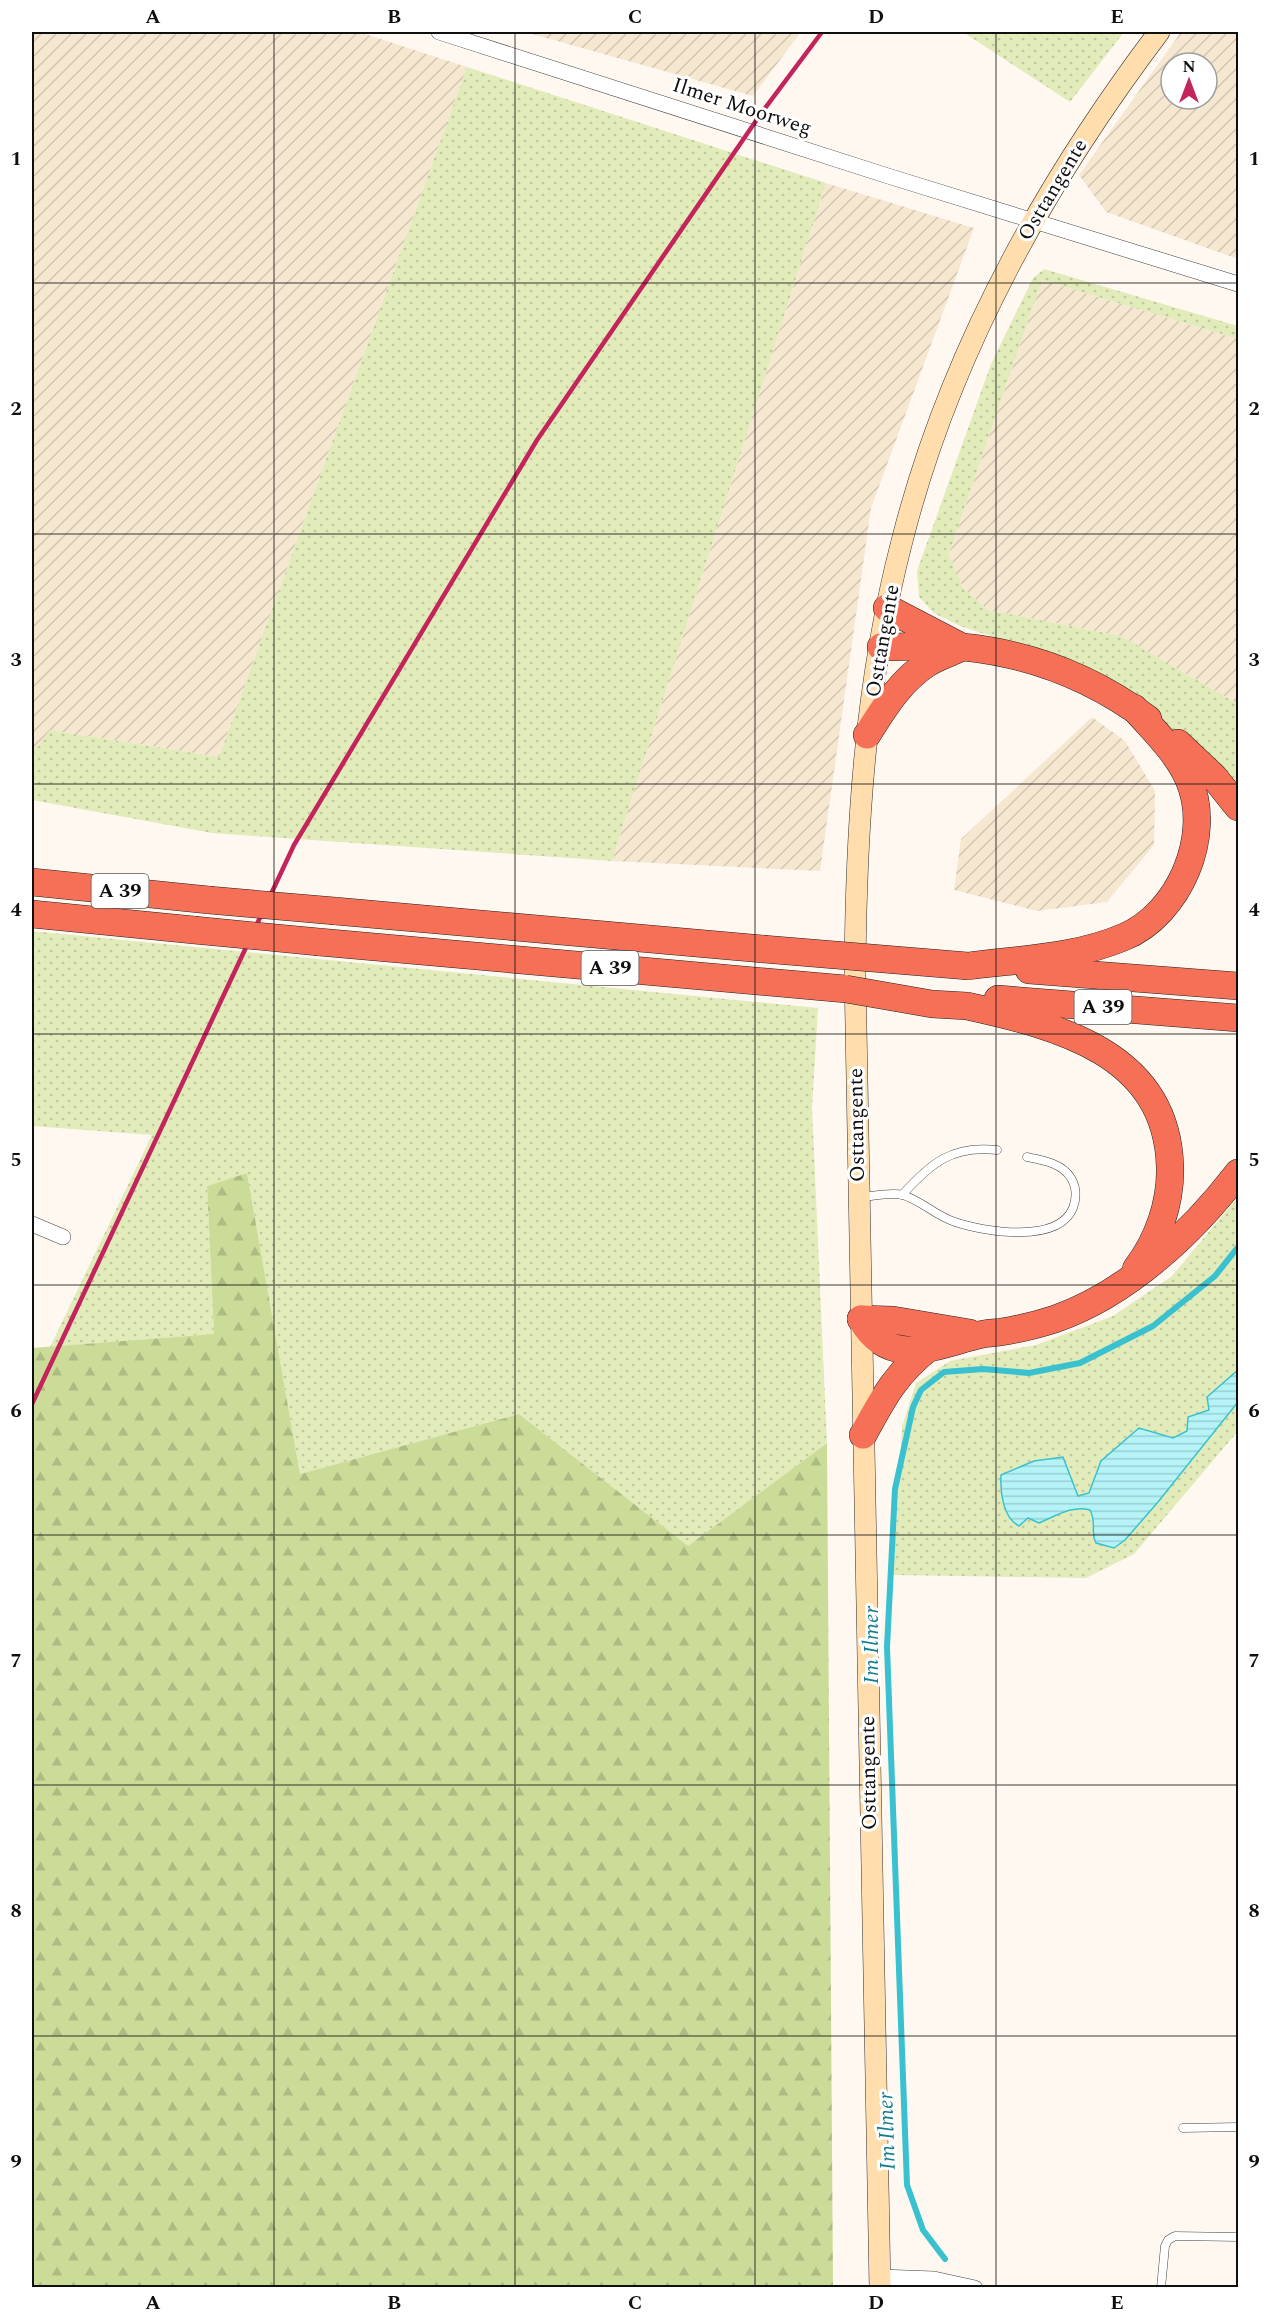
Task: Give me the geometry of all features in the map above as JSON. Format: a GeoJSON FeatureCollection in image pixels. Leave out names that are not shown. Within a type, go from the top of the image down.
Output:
{"type":"FeatureCollection","features":[{"type":"Feature","properties":{"kind":"highway"},"geometry":{"type":"LineString","coordinates":[[887,608],[962,647]]}},
{"type":"Feature","properties":{"kind":"highway"},"geometry":{"type":"LineString","coordinates":[[881,647],[962,647],[1020,656],[1060,668],[1099,687],[1134,708],[1174,739],[1214,777],[1239,807]]}},
{"type":"Feature","properties":{"kind":"highway"},"geometry":{"type":"LineString","coordinates":[[867,735],[887,704],[907,680],[928,663],[962,647]]}},
{"type":"Feature","properties":{"kind":"highway"},"geometry":{"type":"LineString","coordinates":[[968,966],[1087,950],[1146,926],[1167,905],[1181,882],[1192,854],[1195,835],[1195,802],[1190,782],[1180,763],[1134,708]]}},
{"type":"Feature","properties":{"kind":"highway","name":"A 39"},"geometry":{"type":"LineString","coordinates":[[32,882],[763,949],[1239,986]]}},
{"type":"Feature","properties":{"kind":"highway","name":"A 39"},"geometry":{"type":"LineString","coordinates":[[32,914],[846,989],[932,1004],[967,1002],[1239,1018]]}},
{"type":"Feature","properties":{"kind":"highway"},"geometry":{"type":"LineString","coordinates":[[967,1002],[1064,1031],[1118,1062],[1136,1078],[1148,1095],[1164,1131],[1170,1154],[1170,1179],[1167,1200],[1154,1239],[1128,1279]]}},
{"type":"Feature","properties":{"kind":"highway"},"geometry":{"type":"LineString","coordinates":[[861,1319],[874,1339],[890,1348],[898,1349],[930,1347],[1055,1319],[1085,1306],[1172,1247],[1217,1200],[1239,1173]]}},
{"type":"Feature","properties":{"kind":"highway"},"geometry":{"type":"LineString","coordinates":[[861,1319],[893,1320],[980,1334]]}},
{"type":"Feature","properties":{"kind":"highway"},"geometry":{"type":"LineString","coordinates":[[863,1435],[893,1383],[909,1364],[930,1347]]}},
{"type":"Feature","properties":{"kind":"main road","name":"Osttangente"},"geometry":{"type":"LineString","coordinates":[[880,2282],[858,1197],[856,880],[861,783],[887,608],[902,541],[936,434],[980,324],[1033,220],[1097,118],[1159,32]]}},
{"type":"Feature","properties":{"kind":"street","name":"Ilmer Moorweg"},"geometry":{"type":"LineString","coordinates":[[439,32],[1239,284]]}},
{"type":"Feature","properties":{"kind":"street"},"geometry":{"type":"LineString","coordinates":[[32,1224],[63,1237]]}},
{"type":"Feature","properties":{"kind":"street"},"geometry":{"type":"LineString","coordinates":[[880,2282],[934,2279],[975,2288]]}},
{"type":"Feature","properties":{"kind":"lane"},"geometry":{"type":"LineString","coordinates":[[902,1195],[923,1172],[952,1155],[975,1148],[997,1150]]}},
{"type":"Feature","properties":{"kind":"lane"},"geometry":{"type":"LineString","coordinates":[[858,1197],[902,1195],[938,1215],[977,1228],[1035,1232],[1053,1228],[1065,1220],[1072,1211],[1076,1199],[1076,1188],[1070,1175],[1058,1166],[1027,1156]]}},
{"type":"Feature","properties":{"kind":"lane"},"geometry":{"type":"LineString","coordinates":[[1183,2128],[1239,2127]]}},
{"type":"Feature","properties":{"kind":"lane"},"geometry":{"type":"LineString","coordinates":[[1161,2288],[1165,2247],[1168,2240],[1174,2236],[1239,2236]]}},
{"type":"Feature","properties":{"kind":"shaded area"},"geometry":{"type":"Polygon","coordinates":[[[32,32],[359,32],[467,67],[219,757],[50,730],[32,753],[32,32]]]}},
{"type":"Feature","properties":{"kind":"shaded area"},"geometry":{"type":"Polygon","coordinates":[[[525,32],[801,32],[753,96],[525,32]]]}},
{"type":"Feature","properties":{"kind":"shaded area"},"geometry":{"type":"Polygon","coordinates":[[[1181,32],[1238,32],[1238,259],[1106,212],[1079,175],[1159,63],[1159,111],[1219,111],[1219,51],[1167,51],[1181,32]]]}},
{"type":"Feature","properties":{"kind":"shaded area"},"geometry":{"type":"Polygon","coordinates":[[[826,183],[974,228],[871,508],[820,871],[612,861],[826,183]]]}},
{"type":"Feature","properties":{"kind":"shaded area"},"geometry":{"type":"Polygon","coordinates":[[[1042,280],[1238,339],[1238,704],[1121,636],[988,610],[963,588],[949,554],[1042,280]]]}},
{"type":"Feature","properties":{"kind":"shaded area"},"geometry":{"type":"Polygon","coordinates":[[[1092,717],[1125,741],[1155,791],[1154,845],[1107,902],[1037,911],[954,890],[961,839],[1092,717]]]}},
{"type":"Feature","properties":{"kind":"green space"},"geometry":{"type":"Polygon","coordinates":[[[963,32],[1124,32],[1070,102],[963,32]]]}},
{"type":"Feature","properties":{"kind":"green space"},"geometry":{"type":"Polygon","coordinates":[[[467,67],[826,183],[612,861],[212,833],[32,800],[32,753],[50,730],[219,757],[467,67]]]}},
{"type":"Feature","properties":{"kind":"green space"},"geometry":{"type":"Polygon","coordinates":[[[1044,269],[1238,326],[1238,339],[1042,280],[949,554],[963,588],[988,610],[1121,636],[1238,704],[1238,797],[1221,776],[1142,701],[1068,661],[960,626],[934,613],[919,597],[917,571],[991,364],[1033,278],[1044,269]]]}},
{"type":"Feature","properties":{"kind":"green space"},"geometry":{"type":"Polygon","coordinates":[[[32,931],[818,1008],[812,1108],[827,1443],[688,1546],[519,1414],[300,1474],[247,1173],[207,1186],[214,1334],[50,1347],[152,1135],[32,1126],[32,931]]]}},
{"type":"Feature","properties":{"kind":"green space"},"geometry":{"type":"Polygon","coordinates":[[[247,1173],[300,1474],[519,1414],[688,1546],[827,1443],[833,2287],[32,2287],[32,1348],[214,1334],[207,1186],[247,1173]]]}},
{"type":"Feature","properties":{"kind":"green space"},"geometry":{"type":"Polygon","coordinates":[[[1238,1197],[1238,1431],[1134,1554],[1086,1578],[893,1575],[902,1427],[916,1383],[950,1361],[1036,1345],[1113,1316],[1172,1276],[1238,1197]]]}},
{"type":"Feature","properties":{"kind":"water"},"geometry":{"type":"Polygon","coordinates":[[[1238,1370],[1238,1402],[1158,1502],[1125,1540],[1114,1548],[1096,1543],[1090,1510],[1070,1510],[1039,1523],[1028,1518],[1019,1526],[1009,1517],[1002,1496],[1001,1475],[1034,1461],[1063,1457],[1078,1496],[1089,1493],[1101,1461],[1139,1428],[1173,1438],[1187,1431],[1188,1417],[1209,1410],[1207,1397],[1238,1370]]]}},
{"type":"Feature","properties":{"kind":"waterway","name":"Im Ilmer"},"geometry":{"type":"LineString","coordinates":[[945,2259],[923,2230],[907,2185],[887,1647],[895,1489],[913,1407],[921,1390],[944,1372],[983,1369],[1029,1373],[1080,1363],[1153,1326],[1215,1276],[1238,1247]]}},
{"type":"Feature","properties":{"kind":"railway"},"geometry":{"type":"LineString","coordinates":[[32,1404],[294,845],[537,440],[760,115],[822,32]]}}]}
